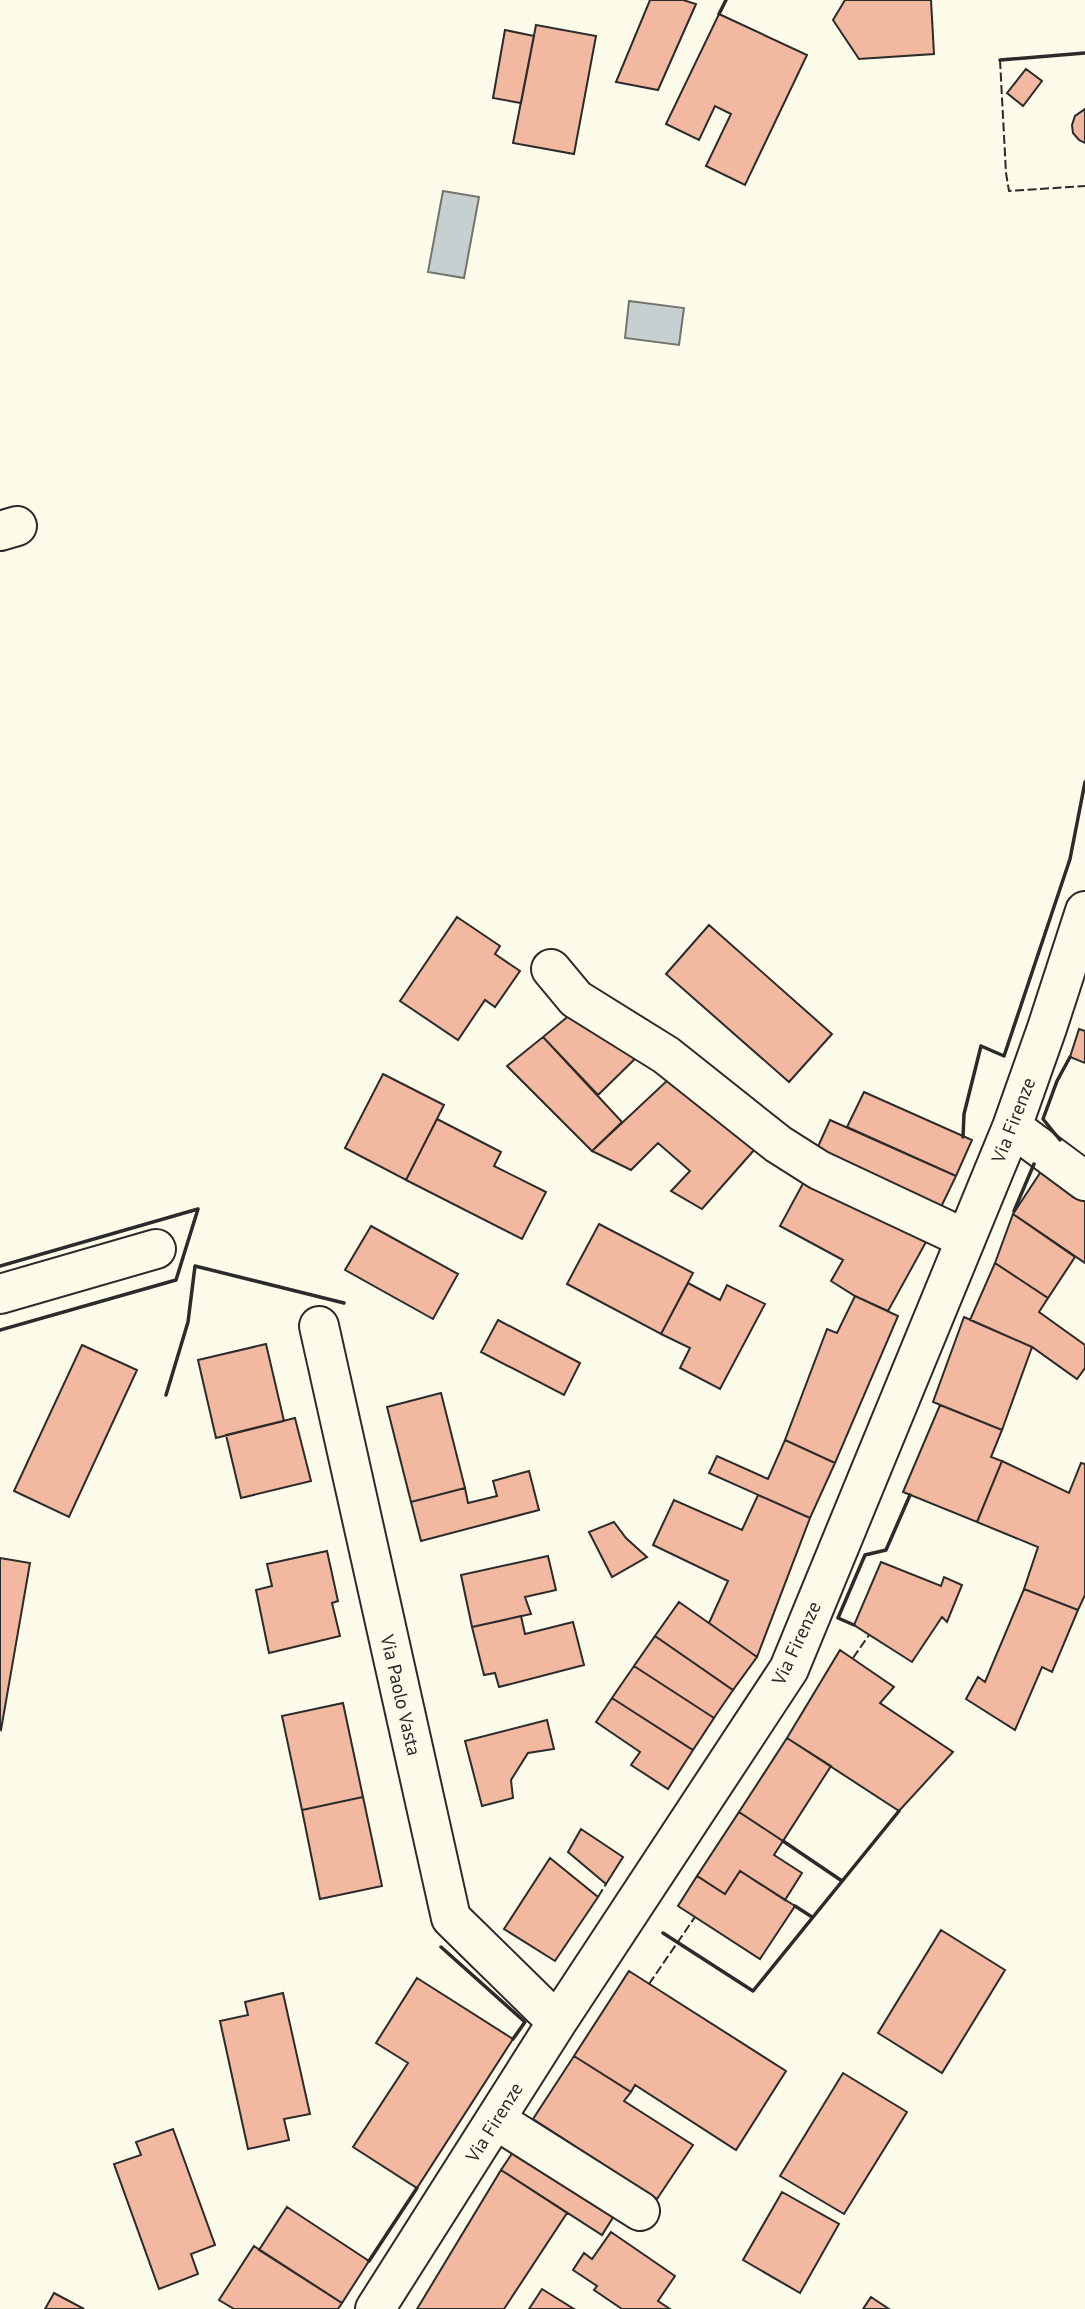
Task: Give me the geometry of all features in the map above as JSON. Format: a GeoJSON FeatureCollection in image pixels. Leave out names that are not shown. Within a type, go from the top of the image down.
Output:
{"type":"FeatureCollection","features":[{"type":"Feature","properties":{"kind":"street","name":"Via Firenze"},"geometry":{"type":"LineString","coordinates":[[375,2309],[557,2022],[789,1669],[1012,1127],[1085,911]]}},
{"type":"Feature","properties":{"kind":"street"},"geometry":{"type":"LineString","coordinates":[[551,968],[576,999],[666,1055],[778,1144],[819,1170],[966,1239]]}},
{"type":"Feature","properties":{"kind":"street"},"geometry":{"type":"LineString","coordinates":[[1012,1127],[1085,1181]]}},
{"type":"Feature","properties":{"kind":"street"},"geometry":{"type":"LineString","coordinates":[[0,1294],[156,1249]]}},
{"type":"Feature","properties":{"kind":"street","name":"Via Paolo Vasta"},"geometry":{"type":"LineString","coordinates":[[319,1326],[451,1918],[557,2022]]}},
{"type":"Feature","properties":{"kind":"street"},"geometry":{"type":"LineString","coordinates":[[496,2120],[640,2211]]}},
{"type":"Feature","properties":{"kind":"shaded area"},"geometry":{"type":"Polygon","coordinates":[[[443,191],[479,197],[464,278],[428,272],[443,191]]]}},
{"type":"Feature","properties":{"kind":"shaded area"},"geometry":{"type":"Polygon","coordinates":[[[629,301],[684,308],[679,345],[625,338],[629,301]]]}},
{"type":"Feature","properties":{"kind":"building"},"geometry":{"type":"Polygon","coordinates":[[[650,0],[683,0],[696,4],[658,90],[616,82],[650,0]]]}},
{"type":"Feature","properties":{"kind":"building"},"geometry":{"type":"Polygon","coordinates":[[[845,0],[931,0],[934,54],[859,59],[833,20],[845,0]]]}},
{"type":"Feature","properties":{"kind":"building"},"geometry":{"type":"Polygon","coordinates":[[[719,14],[807,55],[745,185],[706,166],[731,114],[715,106],[699,140],[666,124],[719,14]]]}},
{"type":"Feature","properties":{"kind":"building"},"geometry":{"type":"Polygon","coordinates":[[[536,25],[596,36],[574,154],[513,143],[536,25]]]}},
{"type":"Feature","properties":{"kind":"building"},"geometry":{"type":"Polygon","coordinates":[[[505,30],[534,36],[521,103],[493,98],[505,30]]]}},
{"type":"Feature","properties":{"kind":"building"},"geometry":{"type":"Polygon","coordinates":[[[1026,69],[1042,81],[1023,106],[1007,93],[1026,69]]]}},
{"type":"Feature","properties":{"kind":"building"},"geometry":{"type":"Polygon","coordinates":[[[1085,109],[1085,143],[1073,133],[1072,125],[1075,116],[1085,109]]]}},
{"type":"Feature","properties":{"kind":"building"},"geometry":{"type":"Polygon","coordinates":[[[457,917],[500,946],[495,954],[520,971],[495,1007],[485,1000],[458,1040],[400,1001],[457,917]]]}},
{"type":"Feature","properties":{"kind":"building"},"geometry":{"type":"Polygon","coordinates":[[[709,925],[832,1034],[789,1082],[666,974],[709,925]]]}},
{"type":"Feature","properties":{"kind":"building"},"geometry":{"type":"Polygon","coordinates":[[[571,1014],[642,1052],[598,1095],[543,1037],[571,1014]]]}},
{"type":"Feature","properties":{"kind":"building"},"geometry":{"type":"Polygon","coordinates":[[[1079,1029],[1085,1031],[1085,1063],[1070,1057],[1079,1029]]]}},
{"type":"Feature","properties":{"kind":"building"},"geometry":{"type":"Polygon","coordinates":[[[543,1037],[622,1122],[592,1151],[507,1066],[543,1037]]]}},
{"type":"Feature","properties":{"kind":"building"},"geometry":{"type":"Polygon","coordinates":[[[383,1074],[444,1105],[406,1180],[345,1148],[383,1074]]]}},
{"type":"Feature","properties":{"kind":"building"},"geometry":{"type":"Polygon","coordinates":[[[671,1077],[755,1149],[702,1209],[671,1191],[690,1171],[658,1143],[631,1170],[592,1151],[671,1077]]]}},
{"type":"Feature","properties":{"kind":"building"},"geometry":{"type":"Polygon","coordinates":[[[864,1092],[972,1140],[956,1176],[847,1127],[864,1092]]]}},
{"type":"Feature","properties":{"kind":"building"},"geometry":{"type":"Polygon","coordinates":[[[437,1119],[501,1152],[494,1166],[546,1192],[522,1239],[406,1180],[437,1119]]]}},
{"type":"Feature","properties":{"kind":"building"},"geometry":{"type":"Polygon","coordinates":[[[830,1120],[956,1176],[941,1207],[816,1151],[830,1120]]]}},
{"type":"Feature","properties":{"kind":"building"},"geometry":{"type":"Polygon","coordinates":[[[1042,1170],[1085,1201],[1085,1263],[1013,1214],[1042,1170]]]}},
{"type":"Feature","properties":{"kind":"building"},"geometry":{"type":"Polygon","coordinates":[[[807,1176],[926,1242],[888,1311],[831,1281],[843,1260],[780,1226],[807,1176]]]}},
{"type":"Feature","properties":{"kind":"building"},"geometry":{"type":"Polygon","coordinates":[[[1013,1214],[1075,1257],[1048,1298],[995,1263],[1013,1214]]]}},
{"type":"Feature","properties":{"kind":"building"},"geometry":{"type":"Polygon","coordinates":[[[599,1224],[693,1273],[661,1334],[567,1284],[599,1224]]]}},
{"type":"Feature","properties":{"kind":"building"},"geometry":{"type":"Polygon","coordinates":[[[371,1226],[458,1274],[433,1319],[345,1270],[371,1226]]]}},
{"type":"Feature","properties":{"kind":"building"},"geometry":{"type":"Polygon","coordinates":[[[995,1263],[1048,1298],[1039,1312],[1085,1345],[1085,1368],[1077,1379],[1032,1347],[970,1320],[995,1263]]]}},
{"type":"Feature","properties":{"kind":"building"},"geometry":{"type":"Polygon","coordinates":[[[688,1283],[720,1300],[727,1285],[765,1304],[720,1389],[680,1368],[690,1348],[661,1334],[688,1283]]]}},
{"type":"Feature","properties":{"kind":"building"},"geometry":{"type":"Polygon","coordinates":[[[855,1296],[898,1316],[835,1463],[785,1440],[827,1329],[837,1333],[855,1296]]]}},
{"type":"Feature","properties":{"kind":"building"},"geometry":{"type":"Polygon","coordinates":[[[964,1317],[1032,1347],[1002,1430],[933,1402],[964,1317]]]}},
{"type":"Feature","properties":{"kind":"building"},"geometry":{"type":"Polygon","coordinates":[[[498,1320],[580,1363],[564,1395],[481,1352],[498,1320]]]}},
{"type":"Feature","properties":{"kind":"building"},"geometry":{"type":"Polygon","coordinates":[[[266,1344],[284,1421],[216,1438],[198,1360],[266,1344]]]}},
{"type":"Feature","properties":{"kind":"building"},"geometry":{"type":"Polygon","coordinates":[[[82,1345],[137,1370],[69,1517],[14,1491],[82,1345]]]}},
{"type":"Feature","properties":{"kind":"building"},"geometry":{"type":"Polygon","coordinates":[[[441,1393],[465,1488],[411,1502],[387,1407],[441,1393]]]}},
{"type":"Feature","properties":{"kind":"building"},"geometry":{"type":"Polygon","coordinates":[[[940,1405],[1002,1430],[991,1457],[1002,1461],[977,1522],[903,1492],[940,1405]]]}},
{"type":"Feature","properties":{"kind":"building"},"geometry":{"type":"Polygon","coordinates":[[[295,1418],[311,1481],[241,1498],[226,1435],[295,1418]]]}},
{"type":"Feature","properties":{"kind":"building"},"geometry":{"type":"Polygon","coordinates":[[[785,1440],[835,1463],[810,1518],[709,1473],[717,1456],[768,1479],[785,1440]]]}},
{"type":"Feature","properties":{"kind":"building"},"geometry":{"type":"Polygon","coordinates":[[[1002,1461],[1069,1493],[1081,1463],[1085,1464],[1085,1595],[1078,1610],[1024,1589],[1038,1547],[977,1522],[1002,1461]]]}},
{"type":"Feature","properties":{"kind":"building"},"geometry":{"type":"Polygon","coordinates":[[[529,1471],[539,1510],[421,1541],[411,1502],[465,1488],[468,1503],[497,1496],[493,1481],[529,1471]]]}},
{"type":"Feature","properties":{"kind":"building"},"geometry":{"type":"Polygon","coordinates":[[[758,1495],[810,1518],[757,1657],[709,1623],[728,1581],[653,1545],[674,1500],[742,1530],[758,1495]]]}},
{"type":"Feature","properties":{"kind":"building"},"geometry":{"type":"Polygon","coordinates":[[[614,1522],[626,1538],[647,1557],[612,1577],[589,1532],[614,1522]]]}},
{"type":"Feature","properties":{"kind":"building"},"geometry":{"type":"Polygon","coordinates":[[[327,1551],[338,1601],[332,1603],[340,1636],[269,1653],[256,1590],[272,1586],[267,1564],[327,1551]]]}},
{"type":"Feature","properties":{"kind":"building"},"geometry":{"type":"Polygon","coordinates":[[[548,1556],[556,1590],[525,1597],[531,1614],[472,1627],[461,1575],[548,1556]]]}},
{"type":"Feature","properties":{"kind":"building"},"geometry":{"type":"Polygon","coordinates":[[[0,1558],[30,1563],[1,1730],[0,1729],[0,1558]]]}},
{"type":"Feature","properties":{"kind":"building"},"geometry":{"type":"Polygon","coordinates":[[[881,1562],[941,1586],[944,1577],[962,1585],[947,1622],[942,1617],[912,1662],[854,1625],[881,1562]]]}},
{"type":"Feature","properties":{"kind":"building"},"geometry":{"type":"Polygon","coordinates":[[[1024,1589],[1078,1610],[1052,1672],[1042,1667],[1015,1730],[966,1699],[978,1677],[985,1682],[1024,1589]]]}},
{"type":"Feature","properties":{"kind":"building"},"geometry":{"type":"Polygon","coordinates":[[[679,1602],[757,1657],[733,1690],[655,1636],[679,1602]]]}},
{"type":"Feature","properties":{"kind":"building"},"geometry":{"type":"Polygon","coordinates":[[[521,1616],[525,1634],[573,1622],[584,1665],[499,1687],[495,1673],[484,1675],[472,1627],[521,1616]]]}},
{"type":"Feature","properties":{"kind":"building"},"geometry":{"type":"Polygon","coordinates":[[[655,1636],[733,1690],[714,1718],[634,1666],[655,1636]]]}},
{"type":"Feature","properties":{"kind":"building"},"geometry":{"type":"Polygon","coordinates":[[[840,1650],[894,1687],[880,1703],[953,1752],[899,1811],[787,1738],[840,1650]]]}},
{"type":"Feature","properties":{"kind":"building"},"geometry":{"type":"Polygon","coordinates":[[[634,1666],[714,1718],[693,1750],[612,1698],[634,1666]]]}},
{"type":"Feature","properties":{"kind":"building"},"geometry":{"type":"Polygon","coordinates":[[[612,1698],[693,1750],[668,1789],[631,1765],[640,1752],[596,1722],[612,1698]]]}},
{"type":"Feature","properties":{"kind":"building"},"geometry":{"type":"Polygon","coordinates":[[[343,1703],[363,1797],[302,1810],[282,1716],[343,1703]]]}},
{"type":"Feature","properties":{"kind":"building"},"geometry":{"type":"Polygon","coordinates":[[[547,1720],[554,1749],[528,1753],[511,1780],[513,1798],[482,1806],[465,1741],[547,1720]]]}},
{"type":"Feature","properties":{"kind":"building"},"geometry":{"type":"Polygon","coordinates":[[[787,1738],[831,1766],[783,1841],[739,1812],[787,1738]]]}},
{"type":"Feature","properties":{"kind":"building"},"geometry":{"type":"Polygon","coordinates":[[[363,1797],[382,1886],[320,1899],[302,1810],[363,1797]]]}},
{"type":"Feature","properties":{"kind":"building"},"geometry":{"type":"Polygon","coordinates":[[[739,1812],[783,1841],[774,1855],[802,1873],[785,1900],[740,1871],[725,1894],[697,1876],[739,1812]]]}},
{"type":"Feature","properties":{"kind":"building"},"geometry":{"type":"Polygon","coordinates":[[[581,1829],[623,1857],[606,1884],[568,1852],[581,1829]]]}},
{"type":"Feature","properties":{"kind":"building"},"geometry":{"type":"Polygon","coordinates":[[[550,1858],[598,1897],[555,1961],[504,1929],[550,1858]]]}},
{"type":"Feature","properties":{"kind":"building"},"geometry":{"type":"Polygon","coordinates":[[[740,1871],[795,1906],[760,1959],[678,1906],[697,1876],[725,1894],[740,1871]]]}},
{"type":"Feature","properties":{"kind":"building"},"geometry":{"type":"Polygon","coordinates":[[[941,1930],[1005,1970],[942,2073],[878,2033],[941,1930]]]}},
{"type":"Feature","properties":{"kind":"building"},"geometry":{"type":"Polygon","coordinates":[[[629,1971],[786,2071],[736,2150],[635,2085],[631,2092],[574,2056],[629,1971]]]}},
{"type":"Feature","properties":{"kind":"building"},"geometry":{"type":"Polygon","coordinates":[[[417,1978],[513,2039],[417,2188],[353,2147],[408,2063],[376,2043],[417,1978]]]}},
{"type":"Feature","properties":{"kind":"building"},"geometry":{"type":"Polygon","coordinates":[[[283,1993],[310,2114],[284,2119],[289,2140],[248,2149],[220,2021],[248,2015],[245,2002],[283,1993]]]}},
{"type":"Feature","properties":{"kind":"building"},"geometry":{"type":"Polygon","coordinates":[[[574,2056],[631,2092],[624,2101],[693,2145],[657,2199],[533,2119],[574,2056]]]}},
{"type":"Feature","properties":{"kind":"building"},"geometry":{"type":"Polygon","coordinates":[[[843,2073],[907,2112],[844,2214],[780,2176],[843,2073]]]}},
{"type":"Feature","properties":{"kind":"building"},"geometry":{"type":"Polygon","coordinates":[[[173,2129],[215,2245],[191,2254],[198,2274],[159,2289],[114,2164],[141,2155],[136,2142],[173,2129]]]}},
{"type":"Feature","properties":{"kind":"building"},"geometry":{"type":"Polygon","coordinates":[[[515,2149],[617,2211],[602,2235],[501,2170],[515,2149]]]}},
{"type":"Feature","properties":{"kind":"building"},"geometry":{"type":"Polygon","coordinates":[[[501,2170],[567,2213],[504,2309],[417,2309],[501,2170]]]}},
{"type":"Feature","properties":{"kind":"building"},"geometry":{"type":"Polygon","coordinates":[[[782,2192],[839,2224],[800,2293],[743,2260],[782,2192]]]}},
{"type":"Feature","properties":{"kind":"building"},"geometry":{"type":"Polygon","coordinates":[[[287,2207],[369,2261],[342,2303],[259,2250],[287,2207]]]}},
{"type":"Feature","properties":{"kind":"building"},"geometry":{"type":"Polygon","coordinates":[[[611,2232],[675,2276],[658,2301],[670,2309],[622,2309],[594,2290],[597,2286],[573,2270],[584,2253],[592,2259],[611,2232]]]}},
{"type":"Feature","properties":{"kind":"building"},"geometry":{"type":"Polygon","coordinates":[[[254,2246],[342,2303],[338,2309],[234,2309],[219,2300],[254,2246]]]}},
{"type":"Feature","properties":{"kind":"building"},"geometry":{"type":"Polygon","coordinates":[[[542,2289],[574,2309],[529,2309],[542,2289]]]}},
{"type":"Feature","properties":{"kind":"building"},"geometry":{"type":"Polygon","coordinates":[[[54,2293],[84,2309],[45,2309],[54,2293]]]}},
{"type":"Feature","properties":{"kind":"building"},"geometry":{"type":"Polygon","coordinates":[[[871,2297],[889,2309],[863,2309],[871,2297]]]}},
{"type":"Feature","properties":{"kind":"fence"},"geometry":{"type":"LineString","coordinates":[[1000,60],[1009,191],[1085,186]]}},
{"type":"Feature","properties":{"kind":"fence"},"geometry":{"type":"LineString","coordinates":[[853,1658],[869,1635]]}},
{"type":"Feature","properties":{"kind":"fence"},"geometry":{"type":"LineString","coordinates":[[598,1897],[606,1884]]}},
{"type":"Feature","properties":{"kind":"fence"},"geometry":{"type":"LineString","coordinates":[[649,1984],[695,1917]]}},
{"type":"Feature","properties":{"kind":"wall"},"geometry":{"type":"LineString","coordinates":[[719,14],[726,0]]}},
{"type":"Feature","properties":{"kind":"wall"},"geometry":{"type":"LineString","coordinates":[[1000,60],[1085,53]]}},
{"type":"Feature","properties":{"kind":"wall"},"geometry":{"type":"LineString","coordinates":[[963,1137],[964,1114],[981,1046],[1004,1056],[1070,859],[1085,782]]}},
{"type":"Feature","properties":{"kind":"wall"},"geometry":{"type":"LineString","coordinates":[[1060,1140],[1043,1119],[1057,1081],[1070,1057]]}},
{"type":"Feature","properties":{"kind":"wall"},"geometry":{"type":"LineString","coordinates":[[1014,1211],[1034,1164]]}},
{"type":"Feature","properties":{"kind":"wall"},"geometry":{"type":"LineString","coordinates":[[0,1266],[198,1209],[176,1280],[0,1330]]}},
{"type":"Feature","properties":{"kind":"wall"},"geometry":{"type":"LineString","coordinates":[[166,1395],[188,1322],[195,1266],[344,1303]]}},
{"type":"Feature","properties":{"kind":"wall"},"geometry":{"type":"LineString","coordinates":[[854,1625],[838,1618],[865,1555],[886,1550],[910,1495]]}},
{"type":"Feature","properties":{"kind":"wall"},"geometry":{"type":"LineString","coordinates":[[663,1933],[753,1991],[899,1811]]}},
{"type":"Feature","properties":{"kind":"wall"},"geometry":{"type":"LineString","coordinates":[[783,1841],[842,1881]]}},
{"type":"Feature","properties":{"kind":"wall"},"geometry":{"type":"LineString","coordinates":[[795,1906],[812,1917]]}},
{"type":"Feature","properties":{"kind":"wall"},"geometry":{"type":"LineString","coordinates":[[441,1947],[525,2022],[513,2039]]}},
{"type":"Feature","properties":{"kind":"wall"},"geometry":{"type":"LineString","coordinates":[[369,2261],[417,2188]]}}]}
